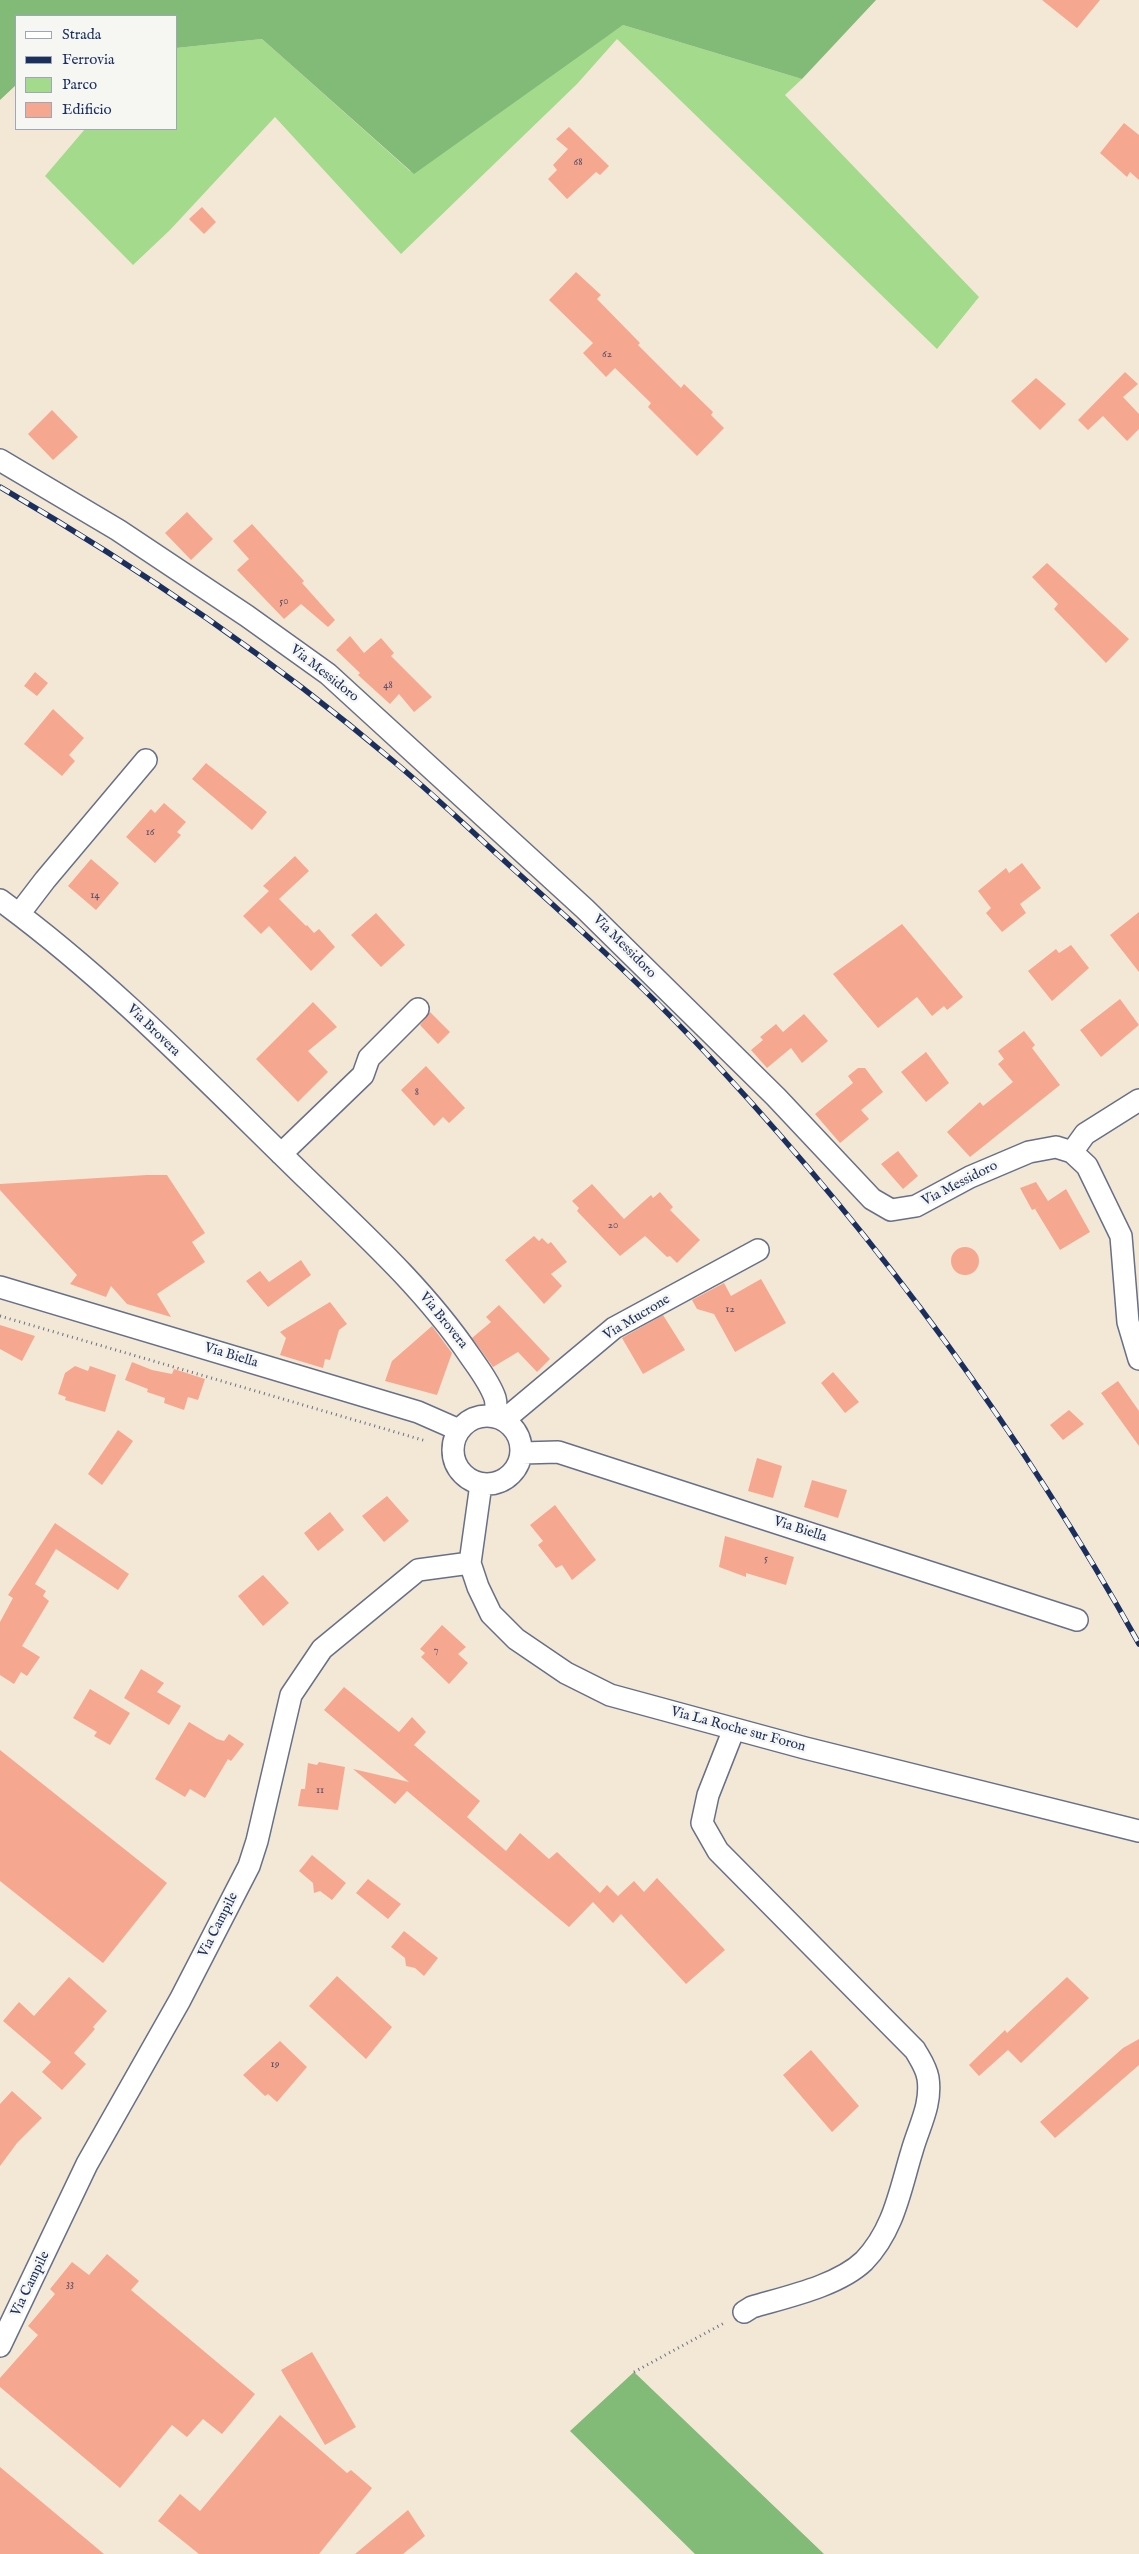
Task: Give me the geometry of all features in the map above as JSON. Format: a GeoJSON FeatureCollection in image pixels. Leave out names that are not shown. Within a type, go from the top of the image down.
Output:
{"type":"FeatureCollection","features":[{"type":"Feature","properties":{"kind":"street","name":"Via Messidoro"},"geometry":{"type":"LineString","coordinates":[[0,460],[118,530],[247,616],[328,674],[585,909],[776,1097],[872,1199],[891,1210],[916,1206],[970,1177],[1029,1152],[1056,1147],[1072,1152]]}},
{"type":"Feature","properties":{"kind":"street"},"geometry":{"type":"LineString","coordinates":[[19,914],[45,880],[146,760]]}},
{"type":"Feature","properties":{"kind":"street","name":"Via Brovera"},"geometry":{"type":"LineString","coordinates":[[0,900],[115,994],[281,1154],[420,1292],[458,1338],[494,1396],[499,1418]]}},
{"type":"Feature","properties":{"kind":"street"},"geometry":{"type":"LineString","coordinates":[[281,1154],[363,1075],[369,1058],[418,1009]]}},
{"type":"Feature","properties":{"kind":"street"},"geometry":{"type":"LineString","coordinates":[[1139,1100],[1085,1134],[1072,1152],[1088,1166],[1121,1236],[1128,1322],[1139,1360]]}},
{"type":"Feature","properties":{"kind":"street","name":"Via Mucrone"},"geometry":{"type":"LineString","coordinates":[[499,1418],[614,1328],[758,1250]]}},
{"type":"Feature","properties":{"kind":"street","name":"Via Biella"},"geometry":{"type":"LineString","coordinates":[[0,1287],[418,1412],[456,1439]]}},
{"type":"Feature","properties":{"kind":"street"},"geometry":{"type":"LineString","coordinates":[[475,1418],[499,1418],[517,1434],[522,1453],[519,1464],[513,1474],[504,1481],[492,1485],[481,1484],[464,1476],[457,1468],[456,1439],[475,1418]]}},
{"type":"Feature","properties":{"kind":"street","name":"Via Biella"},"geometry":{"type":"LineString","coordinates":[[522,1453],[558,1452],[1077,1620]]}},
{"type":"Feature","properties":{"kind":"street"},"geometry":{"type":"LineString","coordinates":[[470,1563],[481,1484]]}},
{"type":"Feature","properties":{"kind":"street","name":"Via La Roche sur Foron"},"geometry":{"type":"LineString","coordinates":[[470,1563],[491,1614],[516,1639],[566,1673],[610,1695],[734,1729],[1139,1831]]}},
{"type":"Feature","properties":{"kind":"street","name":"Via Campile"},"geometry":{"type":"LineString","coordinates":[[0,2346],[88,2164],[184,1992],[249,1866],[257,1841],[291,1695],[322,1649],[418,1570],[470,1563]]}},
{"type":"Feature","properties":{"kind":"street"},"geometry":{"type":"LineString","coordinates":[[734,1729],[708,1795],[702,1823],[718,1851],[915,2050],[924,2066],[928,2089],[926,2112],[912,2149],[902,2190],[887,2229],[863,2261],[838,2278],[752,2306],[744,2312]]}},
{"type":"Feature","properties":{"kind":"path"},"geometry":{"type":"LineString","coordinates":[[0,1316],[456,1439]]}},
{"type":"Feature","properties":{"kind":"path"},"geometry":{"type":"LineString","coordinates":[[634,2372],[744,2312]]}},
{"type":"Feature","properties":{"kind":"green space"},"geometry":{"type":"Polygon","coordinates":[[[0,0],[876,0],[802,79],[623,25],[414,174],[262,39],[178,48],[178,15],[15,15],[15,86],[0,100],[0,0]]]}},
{"type":"Feature","properties":{"kind":"green space"},"geometry":{"type":"Polygon","coordinates":[[[623,25],[802,79],[785,95],[979,297],[937,349],[617,39],[577,84],[401,254],[275,117],[170,230],[133,265],[45,176],[84,130],[178,130],[178,48],[262,39],[410,171],[623,25]]]}},
{"type":"Feature","properties":{"kind":"green space"},"geometry":{"type":"Polygon","coordinates":[[[634,2372],[824,2554],[695,2554],[570,2431],[634,2372]]]}},
{"type":"Feature","properties":{"kind":"building"},"geometry":{"type":"Polygon","coordinates":[[[1042,0],[1100,0],[1077,28],[1042,0]]]}},
{"type":"Feature","properties":{"kind":"building"},"geometry":{"type":"Polygon","coordinates":[[[1124,123],[1139,135],[1139,180],[1130,172],[1127,177],[1100,153],[1124,123]]]}},
{"type":"Feature","properties":{"kind":"building"},"geometry":{"type":"Polygon","coordinates":[[[569,127],[609,166],[600,175],[596,172],[567,199],[548,179],[557,170],[553,165],[568,149],[556,139],[569,127]]]}},
{"type":"Feature","properties":{"kind":"building"},"geometry":{"type":"Polygon","coordinates":[[[202,207],[216,222],[204,234],[189,219],[202,207]]]}},
{"type":"Feature","properties":{"kind":"building"},"geometry":{"type":"Polygon","coordinates":[[[576,272],[601,295],[597,299],[640,343],[638,345],[681,388],[684,384],[713,412],[711,415],[724,428],[697,456],[648,407],[651,403],[615,368],[606,377],[583,353],[593,343],[549,300],[576,272]]]}},
{"type":"Feature","properties":{"kind":"building"},"geometry":{"type":"Polygon","coordinates":[[[1125,372],[1138,384],[1123,397],[1139,414],[1139,429],[1127,441],[1103,416],[1088,430],[1078,420],[1125,372]]]}},
{"type":"Feature","properties":{"kind":"building"},"geometry":{"type":"Polygon","coordinates":[[[1036,378],[1066,404],[1040,430],[1011,401],[1036,378]]]}},
{"type":"Feature","properties":{"kind":"building"},"geometry":{"type":"Polygon","coordinates":[[[52,410],[78,437],[53,460],[28,434],[52,410]]]}},
{"type":"Feature","properties":{"kind":"building"},"geometry":{"type":"Polygon","coordinates":[[[187,512],[213,539],[191,560],[165,533],[187,512]]]}},
{"type":"Feature","properties":{"kind":"building"},"geometry":{"type":"Polygon","coordinates":[[[252,524],[304,581],[302,583],[335,620],[328,627],[301,604],[284,619],[237,570],[249,559],[233,541],[252,524]]]}},
{"type":"Feature","properties":{"kind":"building"},"geometry":{"type":"Polygon","coordinates":[[[1047,563],[1129,639],[1106,663],[1054,609],[1058,604],[1032,577],[1047,563]]]}},
{"type":"Feature","properties":{"kind":"building"},"geometry":{"type":"Polygon","coordinates":[[[350,636],[364,653],[381,638],[394,653],[391,656],[432,697],[414,712],[399,694],[390,704],[358,675],[360,673],[336,650],[350,636]]]}},
{"type":"Feature","properties":{"kind":"building"},"geometry":{"type":"Polygon","coordinates":[[[35,672],[48,683],[37,696],[24,686],[35,672]]]}},
{"type":"Feature","properties":{"kind":"building"},"geometry":{"type":"Polygon","coordinates":[[[53,709],[84,738],[69,755],[75,761],[62,776],[24,744],[53,709]]]}},
{"type":"Feature","properties":{"kind":"building"},"geometry":{"type":"Polygon","coordinates":[[[206,763],[267,812],[252,830],[192,779],[206,763]]]}},
{"type":"Feature","properties":{"kind":"building"},"geometry":{"type":"Polygon","coordinates":[[[164,803],[186,822],[177,832],[181,835],[155,863],[126,837],[151,809],[155,813],[164,803]]]}},
{"type":"Feature","properties":{"kind":"building"},"geometry":{"type":"Polygon","coordinates":[[[295,856],[309,871],[279,899],[314,933],[319,929],[335,947],[311,971],[269,926],[261,934],[243,916],[269,891],[263,886],[295,856]]]}},
{"type":"Feature","properties":{"kind":"building"},"geometry":{"type":"Polygon","coordinates":[[[91,859],[119,883],[96,910],[68,886],[91,859]]]}},
{"type":"Feature","properties":{"kind":"building"},"geometry":{"type":"Polygon","coordinates":[[[1022,863],[1041,888],[1020,904],[1026,913],[1002,932],[986,913],[991,908],[978,891],[1006,868],[1009,873],[1022,863]]]}},
{"type":"Feature","properties":{"kind":"building"},"geometry":{"type":"Polygon","coordinates":[[[1139,912],[1139,972],[1110,935],[1139,912]]]}},
{"type":"Feature","properties":{"kind":"building"},"geometry":{"type":"Polygon","coordinates":[[[376,913],[405,945],[381,967],[351,935],[376,913]]]}},
{"type":"Feature","properties":{"kind":"building"},"geometry":{"type":"Polygon","coordinates":[[[902,924],[963,997],[947,1010],[944,1006],[932,1016],[917,997],[878,1028],[833,974],[902,924]]]}},
{"type":"Feature","properties":{"kind":"building"},"geometry":{"type":"Polygon","coordinates":[[[1071,945],[1089,968],[1052,1001],[1028,971],[1056,949],[1059,953],[1071,945]]]}},
{"type":"Feature","properties":{"kind":"building"},"geometry":{"type":"Polygon","coordinates":[[[1120,999],[1139,1025],[1101,1057],[1080,1030],[1120,999]]]}},
{"type":"Feature","properties":{"kind":"building"},"geometry":{"type":"Polygon","coordinates":[[[313,1002],[337,1027],[308,1051],[328,1072],[298,1102],[256,1059],[313,1002]]]}},
{"type":"Feature","properties":{"kind":"building"},"geometry":{"type":"Polygon","coordinates":[[[430,1012],[450,1032],[438,1044],[420,1025],[430,1012]]]}},
{"type":"Feature","properties":{"kind":"building"},"geometry":{"type":"Polygon","coordinates":[[[804,1014],[828,1041],[802,1063],[791,1048],[767,1068],[751,1050],[763,1040],[760,1037],[776,1024],[783,1032],[804,1014]]]}},
{"type":"Feature","properties":{"kind":"building"},"geometry":{"type":"Polygon","coordinates":[[[1024,1031],[1035,1045],[1032,1048],[1060,1085],[970,1157],[947,1132],[980,1102],[983,1106],[1013,1082],[998,1064],[1004,1059],[998,1051],[1024,1031]]]}},
{"type":"Feature","properties":{"kind":"building"},"geometry":{"type":"Polygon","coordinates":[[[926,1052],[949,1083],[926,1102],[901,1072],[926,1052]]]}},
{"type":"Feature","properties":{"kind":"building"},"geometry":{"type":"Polygon","coordinates":[[[426,1066],[465,1108],[449,1123],[443,1117],[434,1126],[401,1090],[426,1066]]]}},
{"type":"Feature","properties":{"kind":"building"},"geometry":{"type":"Polygon","coordinates":[[[858,1068],[865,1068],[883,1092],[861,1110],[869,1119],[840,1143],[815,1114],[853,1083],[848,1076],[858,1068]]]}},
{"type":"Feature","properties":{"kind":"building"},"geometry":{"type":"Polygon","coordinates":[[[898,1151],[918,1176],[903,1189],[881,1164],[898,1151]]]}},
{"type":"Feature","properties":{"kind":"building"},"geometry":{"type":"Polygon","coordinates":[[[167,1175],[205,1233],[192,1242],[205,1262],[157,1294],[171,1317],[127,1304],[111,1286],[106,1297],[70,1284],[77,1275],[0,1190],[0,1184],[167,1175]]]}},
{"type":"Feature","properties":{"kind":"building"},"geometry":{"type":"Polygon","coordinates":[[[1036,1182],[1048,1201],[1066,1189],[1090,1232],[1060,1250],[1035,1209],[1039,1207],[1032,1210],[1020,1188],[1036,1182]]]}},
{"type":"Feature","properties":{"kind":"building"},"geometry":{"type":"Polygon","coordinates":[[[592,1184],[624,1219],[651,1195],[653,1198],[660,1192],[673,1207],[670,1210],[700,1240],[677,1263],[670,1256],[667,1257],[645,1236],[620,1256],[577,1211],[579,1208],[572,1201],[592,1184]]]}},
{"type":"Feature","properties":{"kind":"building"},"geometry":{"type":"Polygon","coordinates":[[[534,1236],[539,1241],[542,1238],[548,1244],[551,1242],[567,1262],[551,1274],[562,1286],[544,1304],[505,1260],[534,1236]]]}},
{"type":"Feature","properties":{"kind":"building"},"geometry":{"type":"Polygon","coordinates":[[[965,1247],[975,1251],[979,1261],[975,1271],[965,1275],[955,1271],[951,1261],[955,1251],[965,1247]]]}},
{"type":"Feature","properties":{"kind":"building"},"geometry":{"type":"Polygon","coordinates":[[[301,1260],[311,1275],[268,1307],[246,1281],[260,1271],[269,1282],[301,1260]]]}},
{"type":"Feature","properties":{"kind":"building"},"geometry":{"type":"Polygon","coordinates":[[[761,1279],[786,1323],[735,1352],[714,1314],[697,1309],[692,1300],[724,1283],[731,1296],[761,1279]]]}},
{"type":"Feature","properties":{"kind":"building"},"geometry":{"type":"Polygon","coordinates":[[[330,1302],[347,1324],[339,1330],[330,1360],[325,1359],[323,1368],[280,1355],[286,1338],[280,1332],[330,1302]]]}},
{"type":"Feature","properties":{"kind":"building"},"geometry":{"type":"Polygon","coordinates":[[[499,1305],[550,1359],[537,1372],[518,1352],[493,1367],[472,1338],[491,1322],[486,1317],[499,1305]]]}},
{"type":"Feature","properties":{"kind":"building"},"geometry":{"type":"Polygon","coordinates":[[[663,1315],[685,1350],[643,1374],[622,1338],[663,1315]]]}},
{"type":"Feature","properties":{"kind":"building"},"geometry":{"type":"Polygon","coordinates":[[[0,1325],[35,1336],[22,1361],[0,1349],[0,1325]]]}},
{"type":"Feature","properties":{"kind":"building"},"geometry":{"type":"Polygon","coordinates":[[[432,1326],[452,1353],[437,1395],[385,1381],[392,1361],[432,1326]]]}},
{"type":"Feature","properties":{"kind":"building"},"geometry":{"type":"Polygon","coordinates":[[[132,1362],[152,1370],[172,1374],[174,1369],[205,1379],[198,1400],[188,1397],[184,1410],[164,1403],[165,1398],[147,1392],[148,1389],[125,1380],[132,1362]]]}},
{"type":"Feature","properties":{"kind":"building"},"geometry":{"type":"Polygon","coordinates":[[[75,1366],[88,1371],[90,1366],[116,1375],[105,1412],[65,1400],[66,1397],[58,1394],[65,1373],[75,1366]]]}},
{"type":"Feature","properties":{"kind":"building"},"geometry":{"type":"Polygon","coordinates":[[[833,1372],[859,1402],[845,1413],[821,1383],[833,1372]]]}},
{"type":"Feature","properties":{"kind":"building"},"geometry":{"type":"Polygon","coordinates":[[[1118,1381],[1139,1411],[1139,1446],[1101,1393],[1118,1381]]]}},
{"type":"Feature","properties":{"kind":"building"},"geometry":{"type":"Polygon","coordinates":[[[1069,1410],[1084,1424],[1063,1440],[1050,1425],[1069,1410]]]}},
{"type":"Feature","properties":{"kind":"building"},"geometry":{"type":"Polygon","coordinates":[[[118,1430],[133,1441],[102,1485],[88,1474],[118,1430]]]}},
{"type":"Feature","properties":{"kind":"building"},"geometry":{"type":"Polygon","coordinates":[[[757,1458],[782,1466],[773,1498],[748,1491],[757,1458]]]}},
{"type":"Feature","properties":{"kind":"building"},"geometry":{"type":"Polygon","coordinates":[[[812,1480],[847,1490],[838,1518],[804,1507],[812,1480]]]}},
{"type":"Feature","properties":{"kind":"building"},"geometry":{"type":"Polygon","coordinates":[[[387,1496],[409,1521],[384,1542],[362,1516],[387,1496]]]}},
{"type":"Feature","properties":{"kind":"building"},"geometry":{"type":"Polygon","coordinates":[[[555,1505],[596,1560],[572,1580],[562,1565],[556,1568],[538,1545],[543,1541],[530,1525],[555,1505]]]}},
{"type":"Feature","properties":{"kind":"building"},"geometry":{"type":"Polygon","coordinates":[[[330,1512],[344,1530],[318,1551],[304,1533],[330,1512]]]}},
{"type":"Feature","properties":{"kind":"building"},"geometry":{"type":"Polygon","coordinates":[[[55,1523],[129,1574],[118,1590],[56,1549],[35,1584],[46,1591],[43,1596],[49,1601],[22,1646],[40,1657],[27,1676],[21,1672],[14,1684],[0,1675],[0,1622],[13,1598],[8,1595],[55,1523]]]}},
{"type":"Feature","properties":{"kind":"building"},"geometry":{"type":"Polygon","coordinates":[[[725,1536],[794,1557],[786,1585],[746,1573],[746,1577],[719,1567],[725,1536]]]}},
{"type":"Feature","properties":{"kind":"building"},"geometry":{"type":"Polygon","coordinates":[[[263,1575],[289,1603],[263,1626],[238,1596],[263,1575]]]}},
{"type":"Feature","properties":{"kind":"building"},"geometry":{"type":"Polygon","coordinates":[[[442,1625],[466,1647],[458,1654],[468,1663],[449,1684],[421,1657],[425,1653],[420,1649],[442,1625]]]}},
{"type":"Feature","properties":{"kind":"building"},"geometry":{"type":"Polygon","coordinates":[[[141,1669],[164,1683],[157,1692],[181,1706],[169,1725],[124,1698],[141,1669]]]}},
{"type":"Feature","properties":{"kind":"building"},"geometry":{"type":"Polygon","coordinates":[[[344,1687],[399,1732],[412,1717],[426,1732],[414,1745],[480,1801],[467,1817],[506,1851],[520,1833],[549,1859],[557,1852],[600,1893],[607,1885],[618,1896],[634,1881],[644,1892],[657,1878],[725,1950],[686,1984],[621,1914],[613,1923],[593,1902],[569,1927],[407,1791],[395,1804],[353,1769],[409,1782],[324,1710],[344,1687]]]}},
{"type":"Feature","properties":{"kind":"building"},"geometry":{"type":"Polygon","coordinates":[[[90,1689],[130,1713],[110,1745],[94,1736],[97,1732],[73,1718],[90,1689]]]}},
{"type":"Feature","properties":{"kind":"building"},"geometry":{"type":"Polygon","coordinates":[[[189,1722],[217,1739],[224,1741],[229,1734],[244,1744],[231,1761],[228,1759],[205,1798],[190,1789],[185,1797],[155,1779],[189,1722]]]}},
{"type":"Feature","properties":{"kind":"building"},"geometry":{"type":"Polygon","coordinates":[[[0,1750],[167,1883],[103,1963],[0,1881],[0,1750]]]}},
{"type":"Feature","properties":{"kind":"building"},"geometry":{"type":"Polygon","coordinates":[[[319,1762],[345,1767],[338,1810],[298,1806],[301,1789],[305,1789],[308,1763],[317,1765],[319,1762]]]}},
{"type":"Feature","properties":{"kind":"building"},"geometry":{"type":"Polygon","coordinates":[[[312,1855],[346,1883],[332,1900],[320,1891],[314,1893],[313,1883],[299,1871],[312,1855]]]}},
{"type":"Feature","properties":{"kind":"building"},"geometry":{"type":"Polygon","coordinates":[[[368,1879],[401,1904],[388,1919],[356,1893],[368,1879]]]}},
{"type":"Feature","properties":{"kind":"building"},"geometry":{"type":"Polygon","coordinates":[[[404,1931],[438,1958],[424,1976],[415,1968],[406,1966],[405,1958],[391,1947],[404,1931]]]}},
{"type":"Feature","properties":{"kind":"building"},"geometry":{"type":"Polygon","coordinates":[[[337,1976],[392,2027],[366,2059],[309,2006],[337,1976]]]}},
{"type":"Feature","properties":{"kind":"building"},"geometry":{"type":"Polygon","coordinates":[[[69,1977],[107,2011],[93,2027],[95,2029],[74,2053],[86,2064],[62,2090],[42,2072],[51,2062],[3,2021],[19,2002],[34,2016],[69,1977]]]}},
{"type":"Feature","properties":{"kind":"building"},"geometry":{"type":"Polygon","coordinates":[[[1067,1977],[1089,1998],[1021,2063],[1008,2050],[979,2076],[969,2065],[1005,2030],[1007,2033],[1067,1977]]]}},
{"type":"Feature","properties":{"kind":"building"},"geometry":{"type":"Polygon","coordinates":[[[1139,2039],[1139,2065],[1055,2138],[1040,2122],[1123,2048],[1139,2039]]]}},
{"type":"Feature","properties":{"kind":"building"},"geometry":{"type":"Polygon","coordinates":[[[280,2041],[307,2067],[277,2102],[268,2094],[265,2096],[243,2075],[280,2041]]]}},
{"type":"Feature","properties":{"kind":"building"},"geometry":{"type":"Polygon","coordinates":[[[811,2050],[859,2106],[832,2132],[783,2075],[811,2050]]]}},
{"type":"Feature","properties":{"kind":"building"},"geometry":{"type":"Polygon","coordinates":[[[12,2091],[42,2118],[17,2143],[0,2166],[0,2104],[12,2091]]]}},
{"type":"Feature","properties":{"kind":"building"},"geometry":{"type":"Polygon","coordinates":[[[107,2254],[139,2281],[131,2290],[255,2394],[222,2434],[203,2419],[187,2437],[172,2425],[120,2488],[0,2387],[0,2378],[38,2335],[28,2326],[55,2294],[50,2289],[72,2262],[89,2275],[107,2254]]]}},
{"type":"Feature","properties":{"kind":"building"},"geometry":{"type":"Polygon","coordinates":[[[312,2352],[356,2427],[325,2445],[281,2370],[312,2352]]]}},
{"type":"Feature","properties":{"kind":"building"},"geometry":{"type":"Polygon","coordinates":[[[280,2415],[347,2473],[351,2470],[372,2488],[319,2554],[199,2554],[158,2521],[180,2494],[200,2511],[280,2415]]]}},
{"type":"Feature","properties":{"kind":"building"},"geometry":{"type":"Polygon","coordinates":[[[0,2467],[104,2554],[0,2554],[0,2467]]]}},
{"type":"Feature","properties":{"kind":"building"},"geometry":{"type":"Polygon","coordinates":[[[408,2510],[425,2536],[403,2554],[355,2554],[408,2510]]]}},
{"type":"Feature","properties":{"kind":"railway"},"geometry":{"type":"LineString","coordinates":[[0,487],[153,581],[251,649],[346,722],[436,798],[589,938],[667,1013],[717,1065],[835,1200],[945,1342],[1047,1490],[1139,1644]]}}]}
